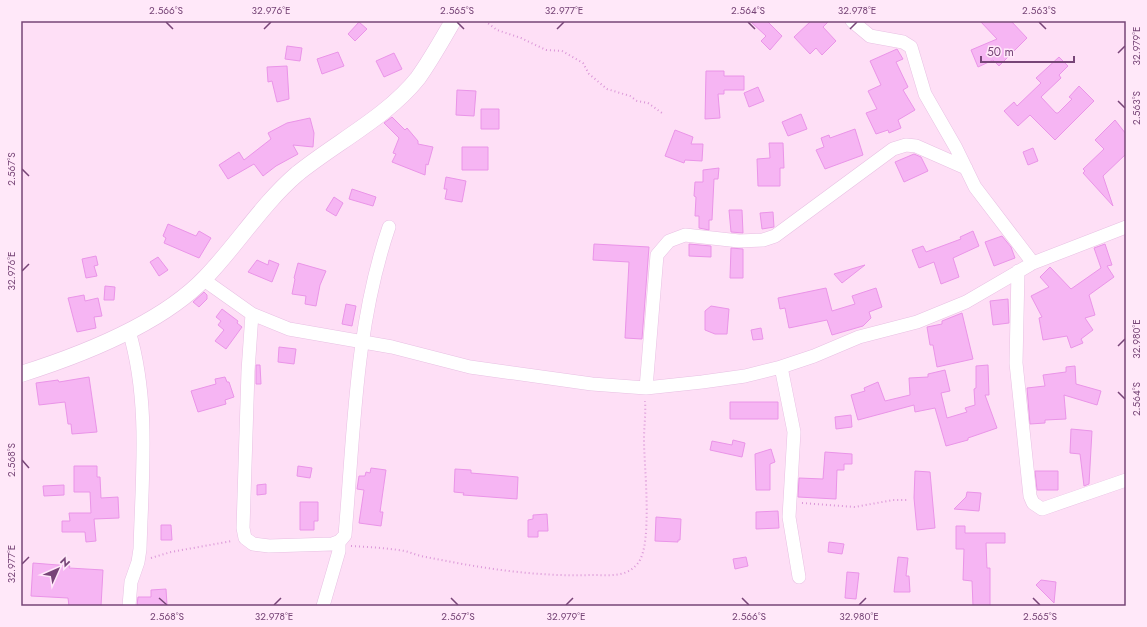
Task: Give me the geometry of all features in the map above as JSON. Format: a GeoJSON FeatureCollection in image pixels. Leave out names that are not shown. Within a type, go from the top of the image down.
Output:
{"type":"FeatureCollection","features":[{"type":"Feature","properties":{"kind":"street"},"geometry":{"type":"LineString","coordinates":[[21,374],[62,361],[129,331],[184,298],[204,280],[237,244],[279,192],[297,174],[372,120],[417,78],[453,21]]}},
{"type":"Feature","properties":{"kind":"street"},"geometry":{"type":"LineString","coordinates":[[852,21],[870,36],[903,42],[910,47],[925,94],[980,196],[1033,263]]}},
{"type":"Feature","properties":{"kind":"street"},"geometry":{"type":"LineString","coordinates":[[645,388],[657,255],[669,242],[685,234],[739,241],[763,240],[775,236],[893,149],[906,145],[922,149],[966,168]]}},
{"type":"Feature","properties":{"kind":"street"},"geometry":{"type":"LineString","coordinates":[[252,314],[248,371],[243,528],[245,538],[253,544],[268,546],[332,544],[345,535],[362,341],[377,263],[389,227]]}},
{"type":"Feature","properties":{"kind":"street"},"geometry":{"type":"LineString","coordinates":[[204,280],[252,314],[289,329],[392,346],[470,367],[592,384],[645,388],[745,376],[781,367],[814,356],[859,337],[917,322],[966,302],[1033,263],[1126,227]]}},
{"type":"Feature","properties":{"kind":"street"},"geometry":{"type":"LineString","coordinates":[[1018,271],[1016,363],[1023,444],[1030,496],[1033,503],[1042,509],[1126,480]]}},
{"type":"Feature","properties":{"kind":"street"},"geometry":{"type":"LineString","coordinates":[[129,331],[137,357],[141,391],[143,438],[140,549],[138,562],[131,582],[129,606]]}},
{"type":"Feature","properties":{"kind":"street"},"geometry":{"type":"LineString","coordinates":[[781,367],[794,432],[788,502],[799,577]]}},
{"type":"Feature","properties":{"kind":"street"},"geometry":{"type":"LineString","coordinates":[[323,606],[341,539]]}},
{"type":"Feature","properties":{"kind":"path"},"geometry":{"type":"LineString","coordinates":[[485,21],[497,30],[521,38],[546,50],[562,51],[584,63],[589,74],[607,89],[630,96],[637,101],[648,103],[662,113]]}},
{"type":"Feature","properties":{"kind":"path"},"geometry":{"type":"LineString","coordinates":[[341,539],[350,546],[384,548],[447,561],[532,574],[565,576],[619,575],[631,571],[640,562],[646,513],[644,440],[646,415],[645,388]]}},
{"type":"Feature","properties":{"kind":"path"},"geometry":{"type":"LineString","coordinates":[[788,502],[856,507],[893,500],[908,500]]}},
{"type":"Feature","properties":{"kind":"path"},"geometry":{"type":"LineString","coordinates":[[138,562],[171,552],[245,538]]}},
{"type":"Feature","properties":{"kind":"building"},"geometry":{"type":"Polygon","coordinates":[[[750,21],[767,21],[782,36],[770,50],[761,41],[766,36],[750,21]]]}},
{"type":"Feature","properties":{"kind":"building"},"geometry":{"type":"Polygon","coordinates":[[[811,21],[829,21],[823,27],[836,41],[822,55],[816,48],[810,54],[794,37],[811,21]]]}},
{"type":"Feature","properties":{"kind":"building"},"geometry":{"type":"Polygon","coordinates":[[[980,21],[1011,21],[1027,38],[999,66],[993,60],[978,67],[971,50],[997,39],[980,21]]]}},
{"type":"Feature","properties":{"kind":"building"},"geometry":{"type":"Polygon","coordinates":[[[359,22],[367,29],[355,41],[348,34],[359,22]]]}},
{"type":"Feature","properties":{"kind":"building"},"geometry":{"type":"Polygon","coordinates":[[[287,46],[302,48],[300,61],[285,59],[287,46]]]}},
{"type":"Feature","properties":{"kind":"building"},"geometry":{"type":"Polygon","coordinates":[[[897,49],[903,59],[896,62],[908,87],[903,90],[915,110],[898,120],[901,128],[889,133],[888,130],[876,134],[866,113],[877,109],[868,91],[881,85],[870,61],[897,49]]]}},
{"type":"Feature","properties":{"kind":"building"},"geometry":{"type":"Polygon","coordinates":[[[338,52],[344,66],[322,74],[317,59],[338,52]]]}},
{"type":"Feature","properties":{"kind":"building"},"geometry":{"type":"Polygon","coordinates":[[[394,53],[402,69],[384,77],[376,61],[394,53]]]}},
{"type":"Feature","properties":{"kind":"building"},"geometry":{"type":"Polygon","coordinates":[[[1059,57],[1068,66],[1059,75],[1061,78],[1041,97],[1056,113],[1058,113],[1072,99],[1069,97],[1079,86],[1094,101],[1055,140],[1030,115],[1018,126],[1004,111],[1014,102],[1017,106],[1041,83],[1036,78],[1059,57]]]}},
{"type":"Feature","properties":{"kind":"building"},"geometry":{"type":"Polygon","coordinates":[[[287,66],[289,99],[277,102],[272,81],[268,82],[267,67],[287,66]]]}},
{"type":"Feature","properties":{"kind":"building"},"geometry":{"type":"Polygon","coordinates":[[[706,71],[724,71],[724,76],[744,76],[744,90],[724,90],[724,94],[718,94],[720,118],[705,119],[706,71]]]}},
{"type":"Feature","properties":{"kind":"building"},"geometry":{"type":"Polygon","coordinates":[[[758,87],[764,101],[749,107],[744,93],[758,87]]]}},
{"type":"Feature","properties":{"kind":"building"},"geometry":{"type":"Polygon","coordinates":[[[457,90],[476,91],[474,116],[456,115],[457,90]]]}},
{"type":"Feature","properties":{"kind":"building"},"geometry":{"type":"Polygon","coordinates":[[[481,109],[499,109],[499,129],[481,129],[481,109]]]}},
{"type":"Feature","properties":{"kind":"building"},"geometry":{"type":"Polygon","coordinates":[[[801,114],[807,129],[788,136],[782,122],[801,114]]]}},
{"type":"Feature","properties":{"kind":"building"},"geometry":{"type":"Polygon","coordinates":[[[392,117],[405,130],[407,128],[418,141],[418,144],[433,147],[428,165],[426,164],[425,175],[392,162],[396,154],[393,153],[399,138],[384,123],[392,117]]]}},
{"type":"Feature","properties":{"kind":"building"},"geometry":{"type":"Polygon","coordinates":[[[310,118],[314,133],[313,147],[293,145],[298,154],[276,166],[263,176],[254,164],[228,179],[219,165],[239,152],[244,160],[271,139],[268,133],[287,123],[310,118]]]}},
{"type":"Feature","properties":{"kind":"building"},"geometry":{"type":"Polygon","coordinates":[[[1115,120],[1126,134],[1126,154],[1103,176],[1113,206],[1083,173],[1085,171],[1083,169],[1104,149],[1095,140],[1115,120]]]}},
{"type":"Feature","properties":{"kind":"building"},"geometry":{"type":"Polygon","coordinates":[[[855,129],[863,155],[825,169],[816,150],[824,147],[821,138],[829,135],[830,138],[855,129]]]}},
{"type":"Feature","properties":{"kind":"building"},"geometry":{"type":"Polygon","coordinates":[[[675,130],[693,137],[691,144],[703,144],[702,161],[685,160],[684,163],[665,156],[675,130]]]}},
{"type":"Feature","properties":{"kind":"building"},"geometry":{"type":"Polygon","coordinates":[[[769,143],[783,143],[784,168],[780,168],[780,186],[758,186],[757,159],[770,158],[769,143]]]}},
{"type":"Feature","properties":{"kind":"building"},"geometry":{"type":"Polygon","coordinates":[[[462,147],[488,147],[488,170],[462,170],[462,147]]]}},
{"type":"Feature","properties":{"kind":"building"},"geometry":{"type":"Polygon","coordinates":[[[1033,148],[1038,161],[1028,165],[1023,152],[1033,148]]]}},
{"type":"Feature","properties":{"kind":"building"},"geometry":{"type":"Polygon","coordinates":[[[914,154],[921,157],[928,171],[904,182],[895,162],[914,154]]]}},
{"type":"Feature","properties":{"kind":"building"},"geometry":{"type":"Polygon","coordinates":[[[719,168],[718,179],[714,179],[712,220],[709,220],[709,230],[699,228],[699,216],[695,216],[695,182],[703,182],[703,170],[719,168]]]}},
{"type":"Feature","properties":{"kind":"building"},"geometry":{"type":"Polygon","coordinates":[[[446,177],[466,181],[462,202],[445,199],[447,189],[444,189],[446,177]]]}},
{"type":"Feature","properties":{"kind":"building"},"geometry":{"type":"Polygon","coordinates":[[[352,189],[376,197],[373,206],[349,199],[352,189]]]}},
{"type":"Feature","properties":{"kind":"building"},"geometry":{"type":"Polygon","coordinates":[[[334,197],[343,203],[336,216],[326,210],[334,197]]]}},
{"type":"Feature","properties":{"kind":"building"},"geometry":{"type":"Polygon","coordinates":[[[729,210],[742,210],[743,233],[731,232],[729,210]]]}},
{"type":"Feature","properties":{"kind":"building"},"geometry":{"type":"Polygon","coordinates":[[[773,212],[774,227],[762,229],[760,213],[773,212]]]}},
{"type":"Feature","properties":{"kind":"building"},"geometry":{"type":"Polygon","coordinates":[[[168,224],[196,236],[199,231],[211,238],[199,258],[164,243],[166,238],[163,236],[168,224]]]}},
{"type":"Feature","properties":{"kind":"building"},"geometry":{"type":"Polygon","coordinates":[[[973,231],[979,246],[953,258],[959,277],[941,284],[934,262],[919,268],[912,250],[923,246],[926,252],[961,239],[960,237],[973,231]]]}},
{"type":"Feature","properties":{"kind":"building"},"geometry":{"type":"Polygon","coordinates":[[[1002,236],[1011,247],[1015,258],[994,266],[985,242],[1002,236]]]}},
{"type":"Feature","properties":{"kind":"building"},"geometry":{"type":"Polygon","coordinates":[[[594,244],[649,247],[642,339],[625,338],[629,262],[593,260],[594,244]]]}},
{"type":"Feature","properties":{"kind":"building"},"geometry":{"type":"Polygon","coordinates":[[[689,244],[711,246],[711,257],[689,256],[689,244]]]}},
{"type":"Feature","properties":{"kind":"building"},"geometry":{"type":"Polygon","coordinates":[[[1105,244],[1112,265],[1107,266],[1114,277],[1089,295],[1095,315],[1085,318],[1093,330],[1081,339],[1083,343],[1071,348],[1067,336],[1043,340],[1039,318],[1042,317],[1031,296],[1049,287],[1040,277],[1050,267],[1071,289],[1101,268],[1094,248],[1105,244]]]}},
{"type":"Feature","properties":{"kind":"building"},"geometry":{"type":"Polygon","coordinates":[[[731,248],[743,249],[743,278],[730,278],[731,248]]]}},
{"type":"Feature","properties":{"kind":"building"},"geometry":{"type":"Polygon","coordinates":[[[96,256],[98,265],[94,266],[97,276],[86,278],[82,259],[96,256]]]}},
{"type":"Feature","properties":{"kind":"building"},"geometry":{"type":"Polygon","coordinates":[[[158,257],[168,270],[159,276],[150,262],[158,257]]]}},
{"type":"Feature","properties":{"kind":"building"},"geometry":{"type":"Polygon","coordinates":[[[257,260],[268,265],[269,260],[279,264],[272,282],[248,272],[257,260]]]}},
{"type":"Feature","properties":{"kind":"building"},"geometry":{"type":"Polygon","coordinates":[[[298,263],[326,271],[320,285],[316,306],[305,304],[306,296],[292,294],[298,263]]]}},
{"type":"Feature","properties":{"kind":"building"},"geometry":{"type":"Polygon","coordinates":[[[865,265],[842,283],[834,274],[865,265]]]}},
{"type":"Feature","properties":{"kind":"building"},"geometry":{"type":"Polygon","coordinates":[[[105,286],[115,287],[114,300],[104,300],[105,286]]]}},
{"type":"Feature","properties":{"kind":"building"},"geometry":{"type":"Polygon","coordinates":[[[826,288],[832,311],[855,304],[852,296],[876,288],[882,307],[869,312],[871,318],[863,326],[832,335],[827,320],[789,328],[785,308],[780,309],[778,298],[826,288]]]}},
{"type":"Feature","properties":{"kind":"building"},"geometry":{"type":"Polygon","coordinates":[[[204,292],[207,295],[207,299],[199,307],[193,302],[204,292]]]}},
{"type":"Feature","properties":{"kind":"building"},"geometry":{"type":"Polygon","coordinates":[[[84,295],[85,301],[98,298],[102,316],[94,317],[96,328],[77,332],[68,298],[84,295]]]}},
{"type":"Feature","properties":{"kind":"building"},"geometry":{"type":"Polygon","coordinates":[[[1008,299],[1009,323],[993,325],[990,301],[1008,299]]]}},
{"type":"Feature","properties":{"kind":"building"},"geometry":{"type":"Polygon","coordinates":[[[346,304],[356,306],[352,326],[342,324],[346,304]]]}},
{"type":"Feature","properties":{"kind":"building"},"geometry":{"type":"Polygon","coordinates":[[[711,306],[729,309],[727,334],[715,334],[705,330],[705,311],[711,306]]]}},
{"type":"Feature","properties":{"kind":"building"},"geometry":{"type":"Polygon","coordinates":[[[222,309],[238,321],[237,323],[242,327],[226,349],[215,341],[224,330],[218,325],[221,321],[216,317],[222,309]]]}},
{"type":"Feature","properties":{"kind":"building"},"geometry":{"type":"Polygon","coordinates":[[[962,313],[973,359],[937,367],[933,345],[930,345],[927,327],[942,324],[942,321],[962,313]]]}},
{"type":"Feature","properties":{"kind":"building"},"geometry":{"type":"Polygon","coordinates":[[[761,328],[763,339],[753,340],[751,330],[761,328]]]}},
{"type":"Feature","properties":{"kind":"building"},"geometry":{"type":"Polygon","coordinates":[[[279,347],[296,349],[294,364],[278,362],[279,347]]]}},
{"type":"Feature","properties":{"kind":"building"},"geometry":{"type":"Polygon","coordinates":[[[256,365],[260,365],[261,384],[256,384],[256,365]]]}},
{"type":"Feature","properties":{"kind":"building"},"geometry":{"type":"Polygon","coordinates":[[[988,365],[989,395],[985,395],[997,428],[968,438],[968,440],[946,446],[935,408],[915,412],[914,405],[858,420],[851,395],[865,391],[864,388],[878,382],[885,401],[910,395],[909,378],[928,377],[928,374],[945,370],[950,391],[941,393],[947,418],[967,412],[965,408],[975,405],[974,389],[976,388],[976,366],[988,365]]]}},
{"type":"Feature","properties":{"kind":"building"},"geometry":{"type":"Polygon","coordinates":[[[1075,366],[1076,384],[1101,391],[1097,405],[1064,395],[1066,419],[1045,420],[1045,423],[1030,424],[1027,388],[1045,386],[1043,375],[1066,372],[1066,367],[1075,366]]]}},
{"type":"Feature","properties":{"kind":"building"},"geometry":{"type":"Polygon","coordinates":[[[89,377],[97,432],[72,434],[71,424],[68,424],[65,402],[39,405],[36,383],[58,380],[59,382],[89,377]]]}},
{"type":"Feature","properties":{"kind":"building"},"geometry":{"type":"Polygon","coordinates":[[[225,377],[227,382],[229,382],[234,397],[225,400],[226,404],[198,412],[191,391],[216,384],[215,379],[225,377]]]}},
{"type":"Feature","properties":{"kind":"building"},"geometry":{"type":"Polygon","coordinates":[[[730,402],[778,402],[778,419],[730,419],[730,402]]]}},
{"type":"Feature","properties":{"kind":"building"},"geometry":{"type":"Polygon","coordinates":[[[851,415],[852,427],[836,429],[835,417],[851,415]]]}},
{"type":"Feature","properties":{"kind":"building"},"geometry":{"type":"Polygon","coordinates":[[[1071,429],[1092,431],[1089,484],[1084,486],[1080,454],[1070,453],[1071,429]]]}},
{"type":"Feature","properties":{"kind":"building"},"geometry":{"type":"Polygon","coordinates":[[[733,440],[745,443],[742,457],[710,450],[712,441],[732,445],[733,440]]]}},
{"type":"Feature","properties":{"kind":"building"},"geometry":{"type":"Polygon","coordinates":[[[771,449],[775,462],[770,464],[770,490],[756,490],[755,454],[771,449]]]}},
{"type":"Feature","properties":{"kind":"building"},"geometry":{"type":"Polygon","coordinates":[[[825,452],[852,454],[852,464],[844,464],[844,470],[837,470],[836,499],[798,497],[799,478],[823,479],[825,452]]]}},
{"type":"Feature","properties":{"kind":"building"},"geometry":{"type":"Polygon","coordinates":[[[74,466],[97,466],[97,477],[100,477],[101,498],[118,497],[119,518],[94,519],[96,541],[86,542],[85,532],[62,532],[62,521],[70,521],[69,513],[91,513],[90,492],[74,492],[74,466]]]}},
{"type":"Feature","properties":{"kind":"building"},"geometry":{"type":"Polygon","coordinates":[[[298,466],[312,468],[310,478],[297,476],[298,466]]]}},
{"type":"Feature","properties":{"kind":"building"},"geometry":{"type":"Polygon","coordinates":[[[371,468],[386,470],[380,512],[383,512],[381,526],[359,523],[364,490],[357,489],[359,476],[365,476],[366,472],[370,473],[371,468]]]}},
{"type":"Feature","properties":{"kind":"building"},"geometry":{"type":"Polygon","coordinates":[[[455,469],[471,470],[471,473],[518,477],[517,499],[463,495],[464,493],[454,492],[455,469]]]}},
{"type":"Feature","properties":{"kind":"building"},"geometry":{"type":"Polygon","coordinates":[[[915,471],[930,472],[935,528],[917,530],[914,498],[915,471]]]}},
{"type":"Feature","properties":{"kind":"building"},"geometry":{"type":"Polygon","coordinates":[[[1035,471],[1058,471],[1058,490],[1037,490],[1035,471]]]}},
{"type":"Feature","properties":{"kind":"building"},"geometry":{"type":"Polygon","coordinates":[[[266,484],[266,494],[257,495],[257,485],[266,484]]]}},
{"type":"Feature","properties":{"kind":"building"},"geometry":{"type":"Polygon","coordinates":[[[64,485],[64,495],[44,496],[43,486],[64,485]]]}},
{"type":"Feature","properties":{"kind":"building"},"geometry":{"type":"Polygon","coordinates":[[[967,492],[981,493],[979,511],[954,509],[966,497],[967,492]]]}},
{"type":"Feature","properties":{"kind":"building"},"geometry":{"type":"Polygon","coordinates":[[[300,502],[318,502],[318,521],[314,521],[314,530],[300,530],[300,502]]]}},
{"type":"Feature","properties":{"kind":"building"},"geometry":{"type":"Polygon","coordinates":[[[778,511],[779,528],[756,529],[756,512],[778,511]]]}},
{"type":"Feature","properties":{"kind":"building"},"geometry":{"type":"Polygon","coordinates":[[[547,514],[548,531],[538,531],[538,537],[528,537],[528,520],[533,519],[533,515],[547,514]]]}},
{"type":"Feature","properties":{"kind":"building"},"geometry":{"type":"Polygon","coordinates":[[[656,517],[681,519],[680,540],[678,540],[678,542],[655,541],[656,517]]]}},
{"type":"Feature","properties":{"kind":"building"},"geometry":{"type":"Polygon","coordinates":[[[161,525],[171,525],[172,540],[161,540],[161,525]]]}},
{"type":"Feature","properties":{"kind":"building"},"geometry":{"type":"Polygon","coordinates":[[[956,526],[965,526],[965,533],[1005,533],[1005,543],[986,543],[987,568],[990,568],[990,606],[973,606],[972,581],[963,580],[964,549],[956,549],[956,526]]]}},
{"type":"Feature","properties":{"kind":"building"},"geometry":{"type":"Polygon","coordinates":[[[829,542],[844,544],[842,554],[828,552],[829,542]]]}},
{"type":"Feature","properties":{"kind":"building"},"geometry":{"type":"Polygon","coordinates":[[[746,557],[748,566],[735,569],[733,559],[746,557]]]}},
{"type":"Feature","properties":{"kind":"building"},"geometry":{"type":"Polygon","coordinates":[[[898,557],[908,558],[906,576],[909,576],[910,592],[894,592],[898,557]]]}},
{"type":"Feature","properties":{"kind":"building"},"geometry":{"type":"Polygon","coordinates":[[[33,563],[70,566],[69,568],[103,570],[101,606],[69,606],[68,598],[31,596],[33,563]]]}},
{"type":"Feature","properties":{"kind":"building"},"geometry":{"type":"Polygon","coordinates":[[[847,572],[859,573],[856,599],[845,598],[847,572]]]}},
{"type":"Feature","properties":{"kind":"building"},"geometry":{"type":"Polygon","coordinates":[[[1041,580],[1056,582],[1054,603],[1036,585],[1041,580]]]}},
{"type":"Feature","properties":{"kind":"building"},"geometry":{"type":"Polygon","coordinates":[[[166,589],[167,605],[137,606],[138,597],[151,597],[151,590],[166,589]]]}}]}
